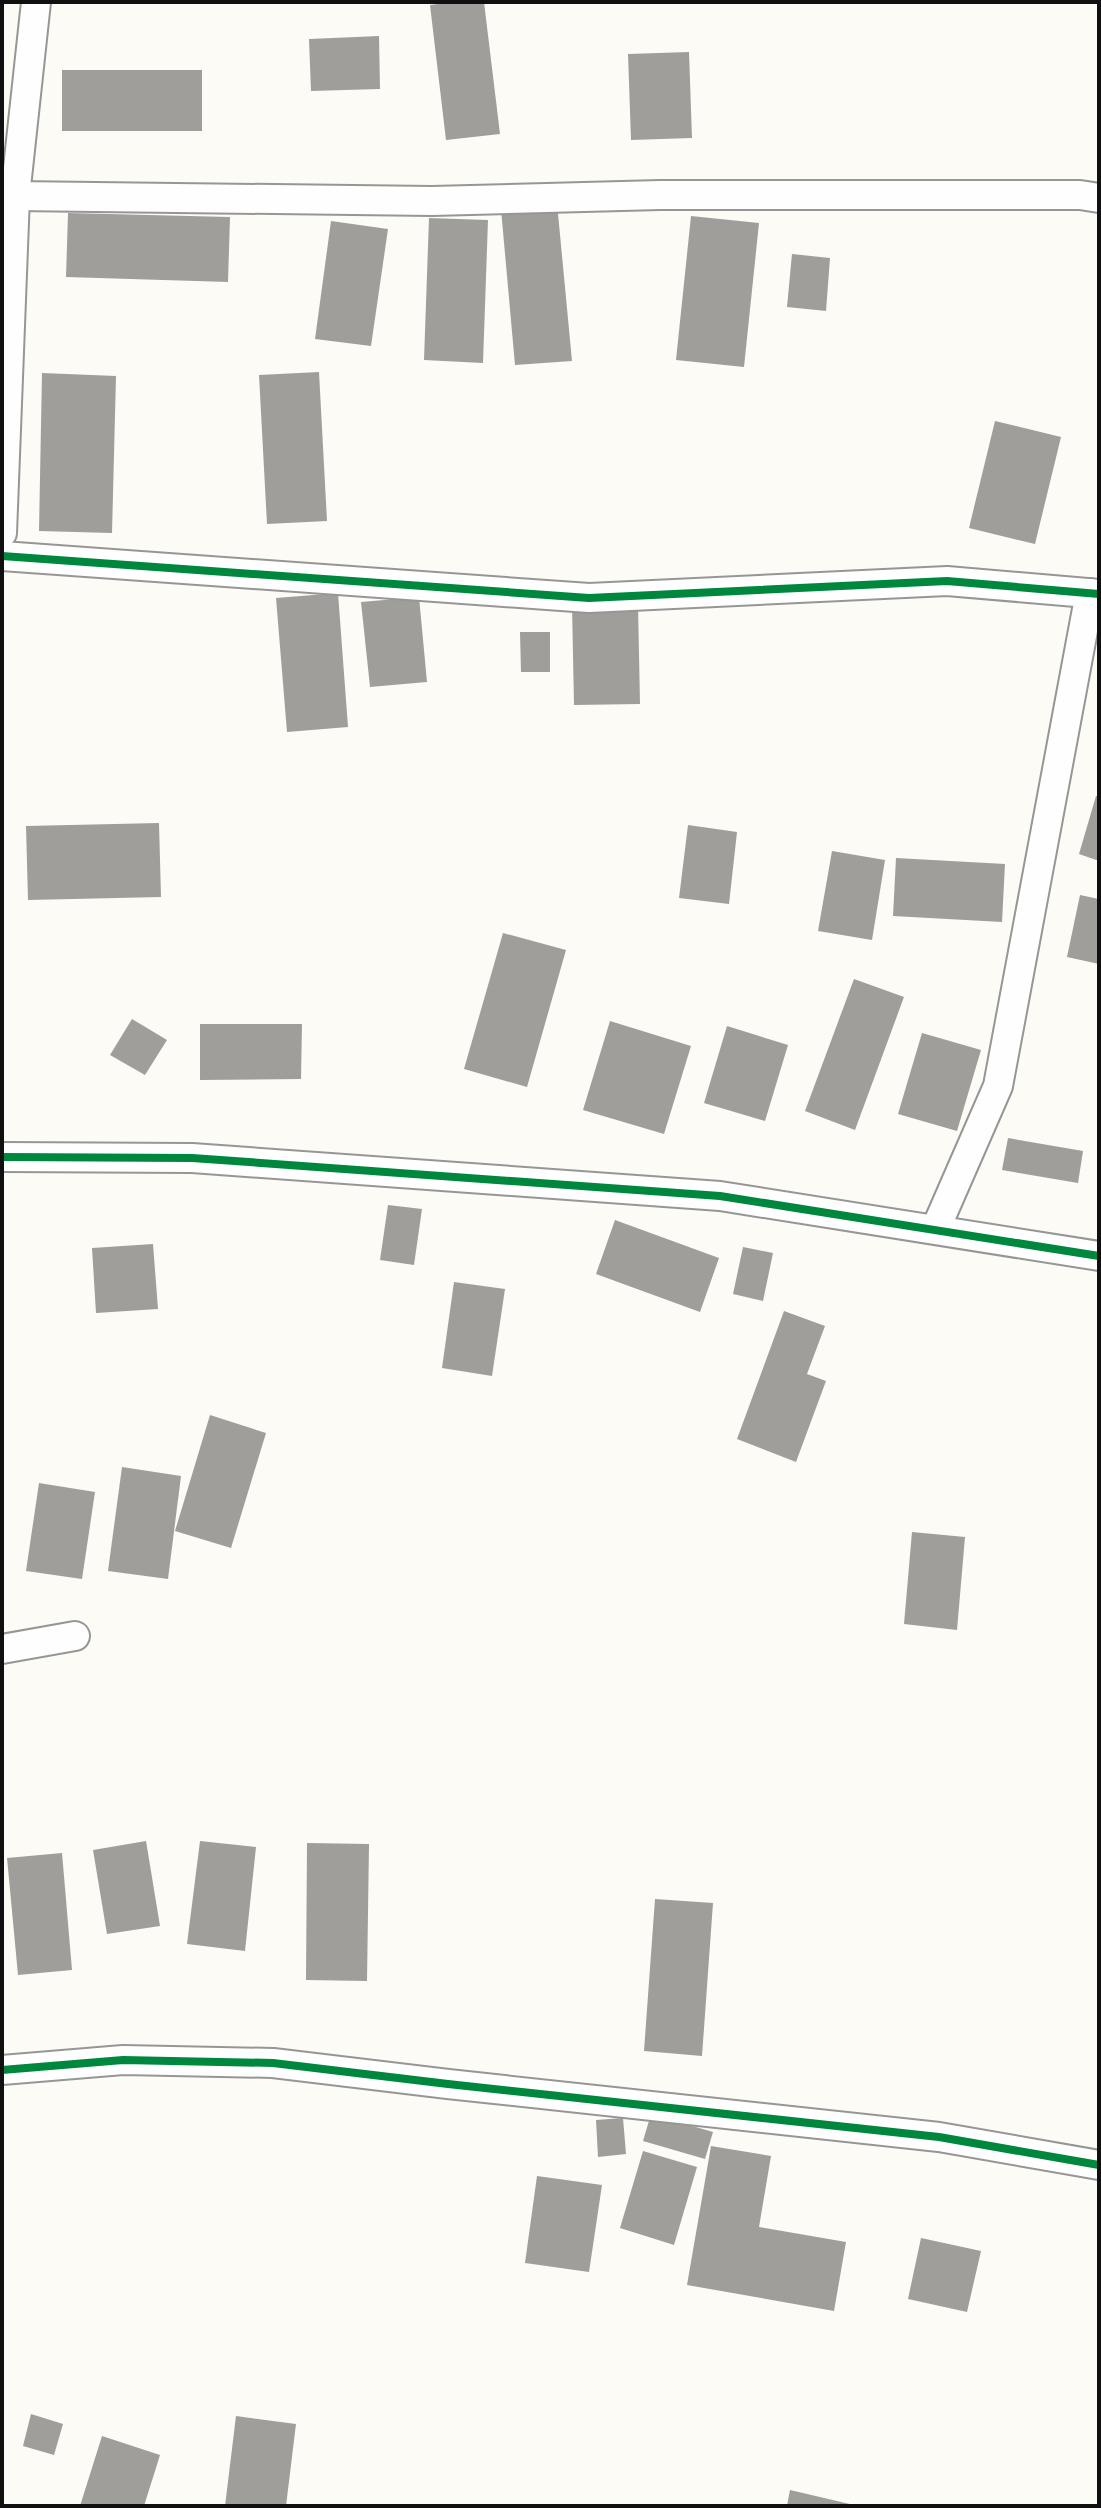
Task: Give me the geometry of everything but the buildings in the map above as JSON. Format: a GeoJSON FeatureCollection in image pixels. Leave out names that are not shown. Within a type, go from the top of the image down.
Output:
{"type":"FeatureCollection","features":[{"type":"Feature","properties":{"kind":"street"},"geometry":{"type":"LineString","coordinates":[[2,533],[8,193],[36,2]]}},
{"type":"Feature","properties":{"kind":"street"},"geometry":{"type":"LineString","coordinates":[[8,193],[432,201],[660,195],[1080,195],[1099,198]]}},
{"type":"Feature","properties":{"kind":"street"},"geometry":{"type":"LineString","coordinates":[[2,556],[589,598],[947,581],[1094,593],[998,1086],[936,1228]]}},
{"type":"Feature","properties":{"kind":"street"},"geometry":{"type":"LineString","coordinates":[[2,1157],[192,1158],[720,1196],[1099,1256]]}},
{"type":"Feature","properties":{"kind":"street"},"geometry":{"type":"LineString","coordinates":[[2,1649],[75,1636]]}},
{"type":"Feature","properties":{"kind":"street"},"geometry":{"type":"LineString","coordinates":[[2,2070],[123,2060],[273,2063],[939,2137],[1099,2165]]}},
{"type":"Feature","properties":{"kind":"cycle path"},"geometry":{"type":"LineString","coordinates":[[2,556],[589,598],[947,581],[1099,594]]}},
{"type":"Feature","properties":{"kind":"cycle path"},"geometry":{"type":"LineString","coordinates":[[2,1157],[192,1158],[720,1196],[1099,1256]]}},
{"type":"Feature","properties":{"kind":"cycle path"},"geometry":{"type":"LineString","coordinates":[[2,2070],[123,2060],[273,2063],[939,2137],[1099,2165]]}}]}
